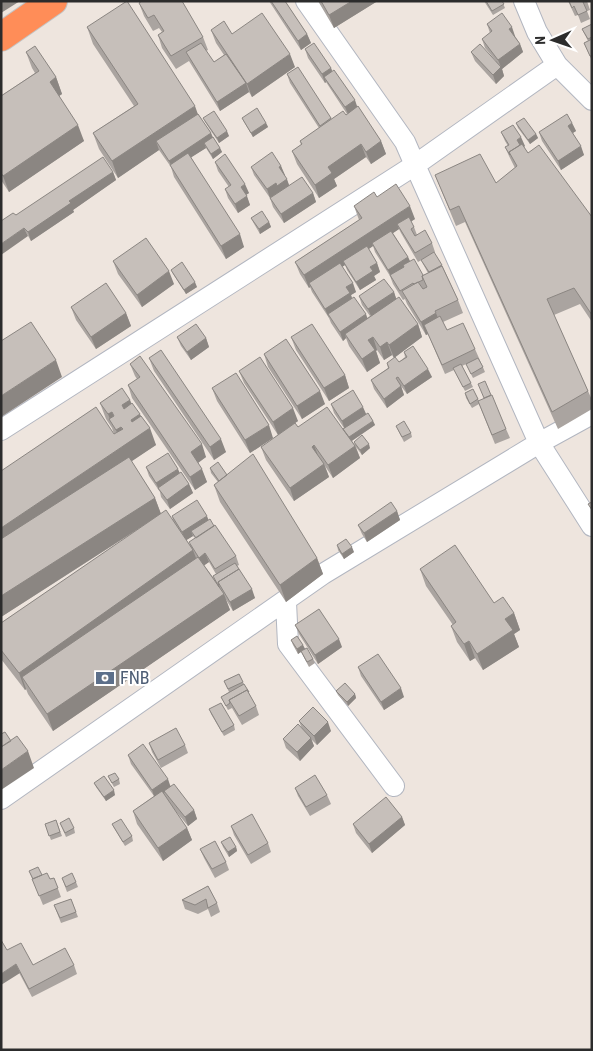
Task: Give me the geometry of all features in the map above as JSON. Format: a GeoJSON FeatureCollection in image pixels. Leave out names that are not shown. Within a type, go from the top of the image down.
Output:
{"type":"FeatureCollection","features":[{"type":"Feature","properties":{"kind":"highway"},"geometry":{"type":"LineString","coordinates":[[1,37],[53,1]]}},
{"type":"Feature","properties":{"kind":"street"},"geometry":{"type":"LineString","coordinates":[[306,1],[405,142],[539,443],[592,526]]}},
{"type":"Feature","properties":{"kind":"street"},"geometry":{"type":"LineString","coordinates":[[524,1],[537,32],[557,65],[592,100]]}},
{"type":"Feature","properties":{"kind":"street"},"geometry":{"type":"LineString","coordinates":[[1,430],[415,165],[557,65]]}},
{"type":"Feature","properties":{"kind":"street"},"geometry":{"type":"LineString","coordinates":[[1,799],[286,602],[323,574],[539,443],[592,414]]}},
{"type":"Feature","properties":{"kind":"street"},"geometry":{"type":"LineString","coordinates":[[286,602],[288,644],[394,786]]}},
{"type":"Feature","properties":{"kind":"building"},"geometry":{"type":"Polygon","coordinates":[[[127,1],[195,106],[112,161],[93,133],[138,104],[87,27],[127,1]]]}},
{"type":"Feature","properties":{"kind":"building"},"geometry":{"type":"Polygon","coordinates":[[[142,1],[182,1],[203,37],[171,56],[158,35],[164,31],[154,15],[148,18],[139,3],[142,1]]]}},
{"type":"Feature","properties":{"kind":"building"},"geometry":{"type":"Polygon","coordinates":[[[271,1],[285,1],[307,34],[298,41],[271,1]]]}},
{"type":"Feature","properties":{"kind":"building"},"geometry":{"type":"Polygon","coordinates":[[[321,1],[352,1],[329,15],[321,1]]]}},
{"type":"Feature","properties":{"kind":"building"},"geometry":{"type":"Polygon","coordinates":[[[486,1],[502,1],[504,4],[492,11],[486,1]]]}},
{"type":"Feature","properties":{"kind":"building"},"geometry":{"type":"Polygon","coordinates":[[[569,1],[586,1],[583,2],[587,11],[578,15],[574,6],[572,8],[569,1]]]}},
{"type":"Feature","properties":{"kind":"building"},"geometry":{"type":"Polygon","coordinates":[[[262,13],[290,54],[247,84],[211,30],[224,21],[232,34],[262,13]]]}},
{"type":"Feature","properties":{"kind":"building"},"geometry":{"type":"Polygon","coordinates":[[[502,13],[512,27],[509,29],[520,44],[498,60],[482,39],[492,31],[487,24],[502,13]]]}},
{"type":"Feature","properties":{"kind":"building"},"geometry":{"type":"Polygon","coordinates":[[[592,24],[592,37],[588,39],[582,29],[592,24]]]}},
{"type":"Feature","properties":{"kind":"building"},"geometry":{"type":"Polygon","coordinates":[[[592,39],[592,56],[590,56],[584,43],[592,39]]]}},
{"type":"Feature","properties":{"kind":"building"},"geometry":{"type":"Polygon","coordinates":[[[201,43],[214,62],[226,54],[246,83],[217,102],[186,52],[201,43]]]}},
{"type":"Feature","properties":{"kind":"building"},"geometry":{"type":"Polygon","coordinates":[[[314,43],[331,68],[322,74],[305,49],[314,43]]]}},
{"type":"Feature","properties":{"kind":"building"},"geometry":{"type":"Polygon","coordinates":[[[480,44],[501,67],[493,75],[471,52],[480,44]]]}},
{"type":"Feature","properties":{"kind":"building"},"geometry":{"type":"Polygon","coordinates":[[[35,46],[56,77],[50,82],[78,125],[3,176],[1,173],[1,96],[39,71],[26,52],[35,46]]]}},
{"type":"Feature","properties":{"kind":"building"},"geometry":{"type":"Polygon","coordinates":[[[298,67],[331,118],[320,126],[287,74],[298,67]]]}},
{"type":"Feature","properties":{"kind":"building"},"geometry":{"type":"Polygon","coordinates":[[[334,70],[355,100],[345,107],[324,77],[334,70]]]}},
{"type":"Feature","properties":{"kind":"building"},"geometry":{"type":"Polygon","coordinates":[[[358,106],[381,141],[366,152],[361,144],[328,167],[332,173],[315,185],[292,151],[302,144],[300,141],[343,111],[346,115],[358,106]]]}},
{"type":"Feature","properties":{"kind":"building"},"geometry":{"type":"Polygon","coordinates":[[[257,108],[266,123],[251,133],[242,118],[257,108]]]}},
{"type":"Feature","properties":{"kind":"building"},"geometry":{"type":"Polygon","coordinates":[[[214,111],[227,131],[217,138],[203,118],[214,111]]]}},
{"type":"Feature","properties":{"kind":"building"},"geometry":{"type":"Polygon","coordinates":[[[198,114],[211,133],[169,161],[156,141],[198,114]]]}},
{"type":"Feature","properties":{"kind":"building"},"geometry":{"type":"Polygon","coordinates":[[[567,114],[572,123],[568,126],[581,146],[558,161],[539,132],[567,114]]]}},
{"type":"Feature","properties":{"kind":"building"},"geometry":{"type":"Polygon","coordinates":[[[524,118],[536,134],[528,140],[516,123],[524,118]]]}},
{"type":"Feature","properties":{"kind":"building"},"geometry":{"type":"Polygon","coordinates":[[[513,125],[521,137],[517,140],[520,145],[509,152],[510,155],[505,147],[509,145],[501,132],[513,125]]]}},
{"type":"Feature","properties":{"kind":"building"},"geometry":{"type":"Polygon","coordinates":[[[213,137],[220,148],[211,154],[204,143],[213,137]]]}},
{"type":"Feature","properties":{"kind":"building"},"geometry":{"type":"Polygon","coordinates":[[[522,144],[528,153],[539,145],[592,217],[592,315],[574,288],[547,299],[588,391],[552,412],[459,206],[450,210],[435,175],[480,154],[496,183],[517,166],[509,152],[522,144]]]}},
{"type":"Feature","properties":{"kind":"building"},"geometry":{"type":"Polygon","coordinates":[[[272,152],[287,179],[277,186],[276,183],[267,189],[251,167],[272,152]]]}},
{"type":"Feature","properties":{"kind":"building"},"geometry":{"type":"Polygon","coordinates":[[[188,153],[240,234],[221,246],[170,165],[188,153]]]}},
{"type":"Feature","properties":{"kind":"building"},"geometry":{"type":"Polygon","coordinates":[[[225,154],[245,184],[241,187],[247,196],[235,204],[225,189],[231,185],[215,162],[225,154]]]}},
{"type":"Feature","properties":{"kind":"building"},"geometry":{"type":"Polygon","coordinates":[[[103,157],[113,172],[69,201],[71,203],[28,232],[24,228],[1,244],[1,221],[13,213],[16,215],[103,157]]]}},
{"type":"Feature","properties":{"kind":"building"},"geometry":{"type":"Polygon","coordinates":[[[302,177],[313,193],[281,214],[270,198],[302,177]]]}},
{"type":"Feature","properties":{"kind":"building"},"geometry":{"type":"Polygon","coordinates":[[[396,184],[410,206],[304,275],[295,262],[362,218],[354,206],[374,192],[377,197],[396,184]]]}},
{"type":"Feature","properties":{"kind":"building"},"geometry":{"type":"Polygon","coordinates":[[[262,211],[269,222],[259,229],[251,218],[262,211]]]}},
{"type":"Feature","properties":{"kind":"building"},"geometry":{"type":"Polygon","coordinates":[[[409,217],[414,227],[411,229],[415,236],[425,230],[432,243],[415,253],[397,224],[409,217]]]}},
{"type":"Feature","properties":{"kind":"building"},"geometry":{"type":"Polygon","coordinates":[[[391,231],[408,257],[388,270],[372,243],[391,231]]]}},
{"type":"Feature","properties":{"kind":"building"},"geometry":{"type":"Polygon","coordinates":[[[146,238],[169,271],[137,295],[113,261],[146,238]]]}},
{"type":"Feature","properties":{"kind":"building"},"geometry":{"type":"Polygon","coordinates":[[[367,246],[377,263],[370,267],[373,271],[356,282],[343,261],[367,246]]]}},
{"type":"Feature","properties":{"kind":"building"},"geometry":{"type":"Polygon","coordinates":[[[434,252],[442,265],[429,272],[421,260],[434,252]]]}},
{"type":"Feature","properties":{"kind":"building"},"geometry":{"type":"Polygon","coordinates":[[[414,259],[423,275],[423,280],[413,283],[400,291],[390,275],[414,259]]]}},
{"type":"Feature","properties":{"kind":"building"},"geometry":{"type":"Polygon","coordinates":[[[182,262],[195,282],[184,290],[171,270],[182,262]]]}},
{"type":"Feature","properties":{"kind":"building"},"geometry":{"type":"Polygon","coordinates":[[[340,263],[353,283],[346,287],[350,293],[325,309],[309,283],[340,263]]]}},
{"type":"Feature","properties":{"kind":"building"},"geometry":{"type":"Polygon","coordinates":[[[442,266],[458,300],[435,311],[436,313],[421,322],[402,291],[418,282],[423,289],[427,287],[422,276],[442,266]]]}},
{"type":"Feature","properties":{"kind":"building"},"geometry":{"type":"Polygon","coordinates":[[[384,279],[394,292],[368,309],[359,296],[384,279]]]}},
{"type":"Feature","properties":{"kind":"building"},"geometry":{"type":"Polygon","coordinates":[[[106,283],[126,313],[91,337],[71,307],[106,283]]]}},
{"type":"Feature","properties":{"kind":"building"},"geometry":{"type":"Polygon","coordinates":[[[354,297],[366,314],[340,332],[328,314],[354,297]]]}},
{"type":"Feature","properties":{"kind":"building"},"geometry":{"type":"Polygon","coordinates":[[[399,297],[418,324],[389,345],[387,342],[380,347],[373,337],[368,340],[375,350],[362,359],[345,334],[399,297]]]}},
{"type":"Feature","properties":{"kind":"building"},"geometry":{"type":"Polygon","coordinates":[[[440,316],[447,330],[463,323],[475,349],[442,365],[424,325],[440,316]]]}},
{"type":"Feature","properties":{"kind":"building"},"geometry":{"type":"Polygon","coordinates":[[[31,322],[56,360],[1,396],[1,341],[31,322]]]}},
{"type":"Feature","properties":{"kind":"building"},"geometry":{"type":"Polygon","coordinates":[[[196,324],[206,338],[187,352],[177,337],[196,324]]]}},
{"type":"Feature","properties":{"kind":"building"},"geometry":{"type":"Polygon","coordinates":[[[312,324],[345,375],[324,388],[291,337],[312,324]]]}},
{"type":"Feature","properties":{"kind":"building"},"geometry":{"type":"Polygon","coordinates":[[[286,339],[320,391],[297,406],[264,354],[286,339]]]}},
{"type":"Feature","properties":{"kind":"building"},"geometry":{"type":"Polygon","coordinates":[[[413,346],[428,369],[404,386],[398,377],[396,378],[401,386],[384,399],[371,380],[389,368],[387,363],[395,357],[399,362],[407,357],[404,352],[413,346]]]}},
{"type":"Feature","properties":{"kind":"building"},"geometry":{"type":"Polygon","coordinates":[[[161,350],[221,439],[210,447],[149,358],[161,350]]]}},
{"type":"Feature","properties":{"kind":"building"},"geometry":{"type":"Polygon","coordinates":[[[140,356],[202,444],[191,452],[202,469],[190,477],[128,385],[140,377],[130,364],[140,356]]]}},
{"type":"Feature","properties":{"kind":"building"},"geometry":{"type":"Polygon","coordinates":[[[260,357],[293,408],[273,422],[239,371],[260,357]]]}},
{"type":"Feature","properties":{"kind":"building"},"geometry":{"type":"Polygon","coordinates":[[[478,358],[483,367],[471,374],[466,364],[478,358]]]}},
{"type":"Feature","properties":{"kind":"building"},"geometry":{"type":"Polygon","coordinates":[[[461,364],[471,383],[463,387],[453,368],[461,364]]]}},
{"type":"Feature","properties":{"kind":"building"},"geometry":{"type":"Polygon","coordinates":[[[236,373],[269,425],[245,440],[212,388],[236,373]]]}},
{"type":"Feature","properties":{"kind":"building"},"geometry":{"type":"Polygon","coordinates":[[[485,381],[491,395],[484,398],[478,384],[485,381]]]}},
{"type":"Feature","properties":{"kind":"building"},"geometry":{"type":"Polygon","coordinates":[[[122,388],[130,400],[122,405],[124,409],[132,403],[140,414],[131,420],[132,422],[141,416],[150,428],[1,528],[1,471],[96,407],[114,434],[123,429],[121,427],[116,430],[109,419],[114,416],[112,412],[108,414],[100,403],[122,388]]]}},
{"type":"Feature","properties":{"kind":"building"},"geometry":{"type":"Polygon","coordinates":[[[473,389],[478,399],[470,404],[465,393],[473,389]]]}},
{"type":"Feature","properties":{"kind":"building"},"geometry":{"type":"Polygon","coordinates":[[[353,390],[363,407],[342,421],[331,404],[353,390]]]}},
{"type":"Feature","properties":{"kind":"building"},"geometry":{"type":"Polygon","coordinates":[[[492,395],[506,429],[492,435],[478,401],[492,395]]]}},
{"type":"Feature","properties":{"kind":"building"},"geometry":{"type":"Polygon","coordinates":[[[327,407],[355,446],[328,465],[314,445],[312,447],[324,464],[290,488],[261,447],[295,423],[298,427],[327,407]]]}},
{"type":"Feature","properties":{"kind":"building"},"geometry":{"type":"Polygon","coordinates":[[[368,413],[373,421],[349,437],[343,429],[368,413]]]}},
{"type":"Feature","properties":{"kind":"building"},"geometry":{"type":"Polygon","coordinates":[[[404,421],[411,433],[402,437],[396,426],[404,421]]]}},
{"type":"Feature","properties":{"kind":"building"},"geometry":{"type":"Polygon","coordinates":[[[362,435],[369,444],[360,450],[354,442],[362,435]]]}},
{"type":"Feature","properties":{"kind":"building"},"geometry":{"type":"Polygon","coordinates":[[[168,453],[178,469],[156,483],[146,467],[168,453]]]}},
{"type":"Feature","properties":{"kind":"building"},"geometry":{"type":"Polygon","coordinates":[[[253,454],[317,558],[280,585],[214,485],[253,454]]]}},
{"type":"Feature","properties":{"kind":"building"},"geometry":{"type":"Polygon","coordinates":[[[129,457],[155,498],[1,596],[1,539],[129,457]]]}},
{"type":"Feature","properties":{"kind":"building"},"geometry":{"type":"Polygon","coordinates":[[[218,462],[227,475],[219,481],[210,468],[218,462]]]}},
{"type":"Feature","properties":{"kind":"building"},"geometry":{"type":"Polygon","coordinates":[[[181,472],[189,484],[167,500],[158,488],[181,472]]]}},
{"type":"Feature","properties":{"kind":"building"},"geometry":{"type":"Polygon","coordinates":[[[197,500],[207,516],[182,532],[172,516],[197,500]]]}},
{"type":"Feature","properties":{"kind":"building"},"geometry":{"type":"Polygon","coordinates":[[[391,502],[397,511],[364,533],[358,525],[391,502]]]}},
{"type":"Feature","properties":{"kind":"building"},"geometry":{"type":"Polygon","coordinates":[[[592,502],[592,510],[588,504],[592,502]]]}},
{"type":"Feature","properties":{"kind":"building"},"geometry":{"type":"Polygon","coordinates":[[[166,510],[193,550],[19,673],[1,650],[1,623],[166,510]]]}},
{"type":"Feature","properties":{"kind":"building"},"geometry":{"type":"Polygon","coordinates":[[[210,519],[214,526],[196,538],[191,531],[210,519]]]}},
{"type":"Feature","properties":{"kind":"building"},"geometry":{"type":"Polygon","coordinates":[[[215,525],[236,556],[215,569],[205,553],[199,558],[189,542],[215,525]]]}},
{"type":"Feature","properties":{"kind":"building"},"geometry":{"type":"Polygon","coordinates":[[[346,539],[352,547],[342,554],[337,545],[346,539]]]}},
{"type":"Feature","properties":{"kind":"building"},"geometry":{"type":"Polygon","coordinates":[[[455,545],[494,603],[503,597],[514,613],[505,619],[513,630],[477,654],[469,641],[464,644],[451,626],[456,622],[420,569],[455,545]]]}},
{"type":"Feature","properties":{"kind":"building"},"geometry":{"type":"Polygon","coordinates":[[[198,557],[224,594],[47,714],[22,677],[198,557]]]}},
{"type":"Feature","properties":{"kind":"building"},"geometry":{"type":"Polygon","coordinates":[[[235,563],[239,569],[218,582],[219,587],[213,576],[235,563]]]}},
{"type":"Feature","properties":{"kind":"building"},"geometry":{"type":"Polygon","coordinates":[[[239,569],[252,589],[230,602],[218,582],[239,569]]]}},
{"type":"Feature","properties":{"kind":"building"},"geometry":{"type":"Polygon","coordinates":[[[319,609],[339,639],[315,655],[295,625],[319,609]]]}},
{"type":"Feature","properties":{"kind":"building"},"geometry":{"type":"Polygon","coordinates":[[[297,636],[303,645],[297,649],[291,640],[297,636]]]}},
{"type":"Feature","properties":{"kind":"building"},"geometry":{"type":"Polygon","coordinates":[[[307,648],[313,659],[307,662],[301,651],[307,648]]]}},
{"type":"Feature","properties":{"kind":"building"},"geometry":{"type":"Polygon","coordinates":[[[378,654],[401,688],[381,702],[358,667],[378,654]]]}},
{"type":"Feature","properties":{"kind":"building"},"geometry":{"type":"Polygon","coordinates":[[[239,674],[243,682],[228,689],[224,681],[239,674]]]}},
{"type":"Feature","properties":{"kind":"building"},"geometry":{"type":"Polygon","coordinates":[[[345,683],[355,694],[347,702],[336,691],[345,683]]]}},
{"type":"Feature","properties":{"kind":"building"},"geometry":{"type":"Polygon","coordinates":[[[244,684],[249,692],[247,690],[229,700],[230,703],[226,706],[221,697],[244,684]]]}},
{"type":"Feature","properties":{"kind":"building"},"geometry":{"type":"Polygon","coordinates":[[[247,690],[256,706],[239,716],[229,700],[247,690]]]}},
{"type":"Feature","properties":{"kind":"building"},"geometry":{"type":"Polygon","coordinates":[[[221,703],[234,725],[222,732],[209,709],[221,703]]]}},
{"type":"Feature","properties":{"kind":"building"},"geometry":{"type":"Polygon","coordinates":[[[313,707],[328,722],[314,736],[299,721],[313,707]]]}},
{"type":"Feature","properties":{"kind":"building"},"geometry":{"type":"Polygon","coordinates":[[[298,724],[311,738],[297,752],[283,739],[298,724]]]}},
{"type":"Feature","properties":{"kind":"building"},"geometry":{"type":"Polygon","coordinates":[[[176,728],[185,745],[158,760],[149,743],[176,728]]]}},
{"type":"Feature","properties":{"kind":"building"},"geometry":{"type":"Polygon","coordinates":[[[5,732],[11,741],[1,747],[1,734],[5,732]]]}},
{"type":"Feature","properties":{"kind":"building"},"geometry":{"type":"Polygon","coordinates":[[[17,736],[28,751],[1,770],[1,747],[17,736]]]}},
{"type":"Feature","properties":{"kind":"building"},"geometry":{"type":"Polygon","coordinates":[[[143,744],[168,779],[152,790],[128,755],[143,744]]]}},
{"type":"Feature","properties":{"kind":"building"},"geometry":{"type":"Polygon","coordinates":[[[115,773],[119,779],[112,783],[108,776],[115,773]]]}},
{"type":"Feature","properties":{"kind":"building"},"geometry":{"type":"Polygon","coordinates":[[[315,775],[327,795],[306,807],[295,788],[315,775]]]}},
{"type":"Feature","properties":{"kind":"building"},"geometry":{"type":"Polygon","coordinates":[[[104,776],[114,790],[104,797],[94,783],[104,776]]]}},
{"type":"Feature","properties":{"kind":"building"},"geometry":{"type":"Polygon","coordinates":[[[174,784],[194,810],[185,817],[164,791],[174,784]]]}},
{"type":"Feature","properties":{"kind":"building"},"geometry":{"type":"Polygon","coordinates":[[[162,791],[187,828],[158,848],[133,811],[162,791]]]}},
{"type":"Feature","properties":{"kind":"building"},"geometry":{"type":"Polygon","coordinates":[[[386,797],[402,817],[369,844],[353,824],[386,797]]]}},
{"type":"Feature","properties":{"kind":"building"},"geometry":{"type":"Polygon","coordinates":[[[252,814],[268,843],[248,855],[231,826],[252,814]]]}},
{"type":"Feature","properties":{"kind":"building"},"geometry":{"type":"Polygon","coordinates":[[[69,818],[74,828],[65,833],[60,823],[69,818]]]}},
{"type":"Feature","properties":{"kind":"building"},"geometry":{"type":"Polygon","coordinates":[[[121,819],[132,836],[123,842],[112,824],[121,819]]]}},
{"type":"Feature","properties":{"kind":"building"},"geometry":{"type":"Polygon","coordinates":[[[56,820],[60,832],[49,836],[45,824],[56,820]]]}},
{"type":"Feature","properties":{"kind":"building"},"geometry":{"type":"Polygon","coordinates":[[[230,837],[236,847],[228,852],[221,842],[230,837]]]}},
{"type":"Feature","properties":{"kind":"building"},"geometry":{"type":"Polygon","coordinates":[[[215,841],[226,862],[212,869],[200,849],[215,841]]]}},
{"type":"Feature","properties":{"kind":"building"},"geometry":{"type":"Polygon","coordinates":[[[38,867],[42,875],[33,879],[29,871],[38,867]]]}},
{"type":"Feature","properties":{"kind":"building"},"geometry":{"type":"Polygon","coordinates":[[[47,873],[50,879],[54,878],[58,888],[39,896],[32,879],[47,873]]]}},
{"type":"Feature","properties":{"kind":"building"},"geometry":{"type":"Polygon","coordinates":[[[72,873],[76,882],[66,887],[62,878],[72,873]]]}},
{"type":"Feature","properties":{"kind":"building"},"geometry":{"type":"Polygon","coordinates":[[[208,886],[217,903],[208,908],[206,899],[195,905],[182,900],[208,886]]]}},
{"type":"Feature","properties":{"kind":"building"},"geometry":{"type":"Polygon","coordinates":[[[71,899],[76,912],[60,918],[54,905],[71,899]]]}},
{"type":"Feature","properties":{"kind":"building"},"geometry":{"type":"Polygon","coordinates":[[[1,940],[7,950],[21,943],[33,965],[65,948],[74,965],[29,989],[16,964],[1,974],[1,940]]]}},
{"type":"Feature","properties":{"kind":"place","name":"FNB"},"geometry":{"type":"Point","coordinates":[105,678]}}]}
